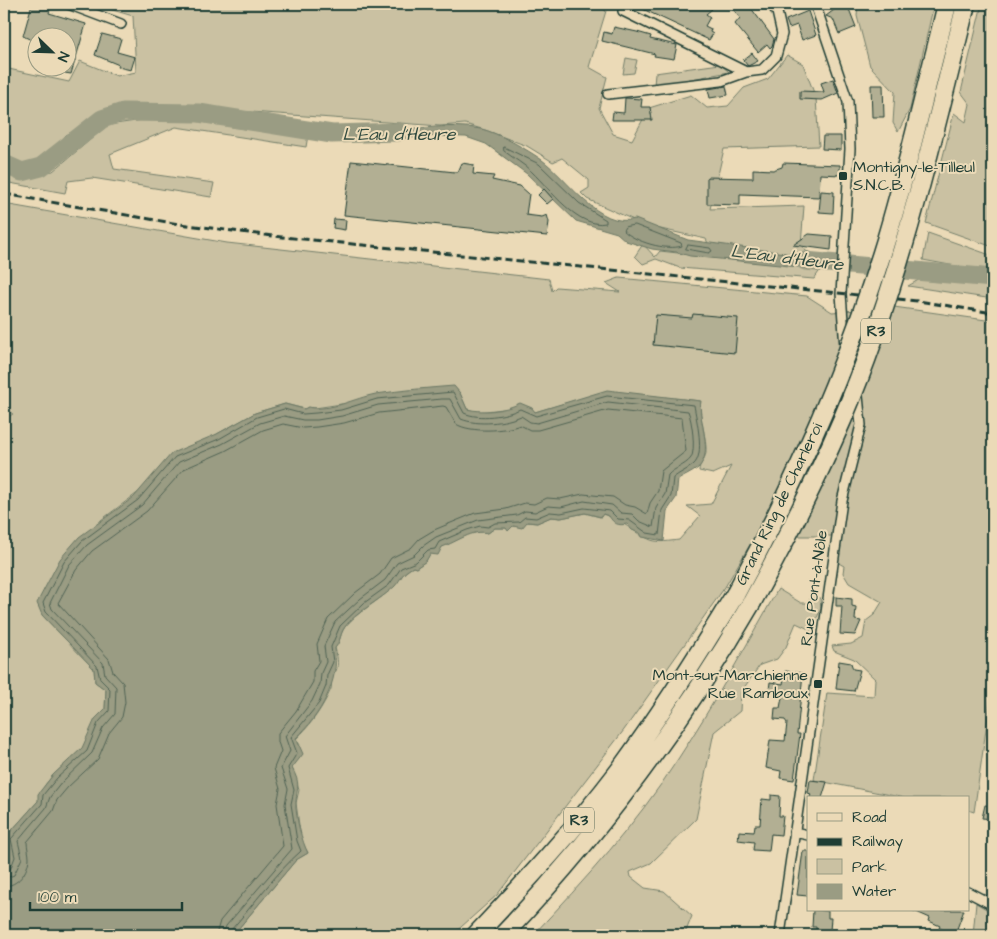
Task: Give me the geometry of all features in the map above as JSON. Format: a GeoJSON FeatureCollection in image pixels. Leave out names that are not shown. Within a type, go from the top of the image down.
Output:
{"type":"FeatureCollection","features":[{"type":"Feature","properties":{"kind":"highway","name":"Grand Ring de Charleroi"},"geometry":{"type":"LineString","coordinates":[[476,935],[525,883],[618,772],[672,696],[736,593],[790,488],[825,412],[855,332],[887,235],[947,4]]}},
{"type":"Feature","properties":{"kind":"highway","name":"Grand Ring de Charleroi"},"geometry":{"type":"LineString","coordinates":[[503,935],[575,855],[633,783],[704,682],[780,552],[843,417],[874,336],[923,178],[966,4]]}},
{"type":"Feature","properties":{"kind":"street"},"geometry":{"type":"LineString","coordinates":[[68,4],[121,24]]}},
{"type":"Feature","properties":{"kind":"street"},"geometry":{"type":"LineString","coordinates":[[608,94],[721,81],[746,72],[762,70],[776,56],[782,34],[777,12],[771,4]]}},
{"type":"Feature","properties":{"kind":"street","name":"Rue Pont-à-Nôle"},"geometry":{"type":"LineString","coordinates":[[780,935],[842,501],[861,425],[858,396],[845,346],[841,294],[850,149],[848,102],[815,4]]}},
{"type":"Feature","properties":{"kind":"street"},"geometry":{"type":"LineString","coordinates":[[623,11],[746,72]]}},
{"type":"Feature","properties":{"kind":"street"},"geometry":{"type":"LineString","coordinates":[[794,832],[807,835]]}},
{"type":"Feature","properties":{"kind":"street"},"geometry":{"type":"LineString","coordinates":[[970,893],[993,905]]}},
{"type":"Feature","properties":{"kind":"green space"},"geometry":{"type":"Polygon","coordinates":[[[92,4],[596,4],[606,11],[589,67],[607,77],[599,108],[613,134],[632,140],[649,108],[691,95],[707,108],[728,106],[744,88],[768,79],[787,55],[803,64],[816,98],[819,146],[724,149],[710,209],[804,206],[801,245],[806,251],[828,259],[814,279],[680,268],[656,259],[643,264],[635,256],[643,244],[655,257],[660,251],[714,257],[706,239],[647,226],[587,199],[581,193],[589,188],[589,180],[562,158],[553,162],[527,146],[465,124],[440,126],[170,106],[118,107],[66,135],[43,162],[34,165],[8,160],[4,151],[4,68],[28,73],[28,78],[50,78],[69,82],[71,78],[78,78],[78,65],[80,61],[117,76],[136,72],[133,16],[92,4]]]}},
{"type":"Feature","properties":{"kind":"green space"},"geometry":{"type":"Polygon","coordinates":[[[858,4],[934,4],[910,109],[898,132],[893,123],[895,92],[870,66],[857,16],[858,4]]]}},
{"type":"Feature","properties":{"kind":"green space"},"geometry":{"type":"Polygon","coordinates":[[[982,4],[993,4],[993,247],[926,223],[954,113],[966,122],[970,104],[961,92],[982,4]]]}},
{"type":"Feature","properties":{"kind":"green space"},"geometry":{"type":"Polygon","coordinates":[[[626,58],[637,60],[634,73],[623,74],[626,58]]]}},
{"type":"Feature","properties":{"kind":"green space"},"geometry":{"type":"Polygon","coordinates":[[[720,64],[729,72],[654,86],[655,73],[720,64]]]}},
{"type":"Feature","properties":{"kind":"green space"},"geometry":{"type":"Polygon","coordinates":[[[171,116],[308,135],[306,147],[176,127],[110,154],[114,169],[214,183],[211,197],[92,178],[68,181],[65,193],[4,182],[4,170],[27,175],[53,171],[108,125],[171,116]]]}},
{"type":"Feature","properties":{"kind":"green space"},"geometry":{"type":"Polygon","coordinates":[[[4,204],[227,243],[549,279],[552,291],[556,287],[620,292],[606,283],[619,278],[807,296],[832,312],[894,307],[993,321],[993,693],[991,695],[974,812],[970,811],[970,796],[895,796],[814,780],[827,693],[874,696],[875,679],[854,659],[834,651],[832,646],[851,644],[863,638],[866,621],[874,615],[882,602],[849,583],[843,573],[844,566],[833,560],[836,536],[755,536],[725,587],[624,730],[497,895],[452,935],[233,935],[296,860],[308,853],[301,840],[296,803],[299,790],[292,768],[300,745],[296,739],[316,716],[331,689],[332,676],[336,671],[337,665],[335,648],[343,630],[352,619],[386,594],[406,572],[426,561],[430,554],[469,534],[481,531],[488,533],[495,528],[506,528],[527,522],[537,523],[551,517],[561,518],[585,513],[600,517],[602,514],[609,516],[654,541],[679,540],[700,516],[687,506],[711,504],[731,466],[713,474],[699,471],[706,453],[700,401],[607,391],[535,412],[503,409],[477,412],[467,409],[460,393],[454,387],[315,408],[308,407],[305,409],[285,404],[255,413],[217,434],[101,520],[42,615],[94,669],[95,682],[106,690],[105,709],[83,748],[53,775],[45,785],[38,801],[4,839],[4,419],[13,414],[4,409],[4,204]]]}},
{"type":"Feature","properties":{"kind":"green space"},"geometry":{"type":"Polygon","coordinates":[[[928,233],[993,256],[993,273],[923,260],[928,233]]]}},
{"type":"Feature","properties":{"kind":"green space"},"geometry":{"type":"Polygon","coordinates":[[[922,278],[993,286],[993,299],[908,286],[922,278]]]}},
{"type":"Feature","properties":{"kind":"green space"},"geometry":{"type":"Polygon","coordinates":[[[778,589],[801,603],[807,603],[811,598],[820,598],[821,609],[811,630],[796,623],[786,647],[777,659],[760,665],[741,692],[740,711],[714,732],[696,819],[651,863],[630,872],[631,877],[645,888],[664,891],[692,916],[686,931],[676,935],[533,935],[610,850],[662,783],[717,696],[778,589]]]}},
{"type":"Feature","properties":{"kind":"green space"},"geometry":{"type":"Polygon","coordinates":[[[4,839],[10,857],[4,870],[4,839]]]}},
{"type":"Feature","properties":{"kind":"green space"},"geometry":{"type":"Polygon","coordinates":[[[976,903],[993,913],[993,935],[973,935],[976,903]]]}},
{"type":"Feature","properties":{"kind":"water"},"geometry":{"type":"Polygon","coordinates":[[[455,126],[488,131],[529,151],[542,160],[584,200],[596,210],[609,217],[622,220],[635,219],[688,240],[830,259],[829,270],[690,256],[652,249],[626,241],[617,233],[576,221],[527,174],[486,144],[466,137],[435,136],[380,140],[374,137],[373,128],[400,129],[455,126]]]}},
{"type":"Feature","properties":{"kind":"water"},"geometry":{"type":"Polygon","coordinates":[[[924,266],[993,273],[993,286],[924,276],[924,266]]]}},
{"type":"Feature","properties":{"kind":"water"},"geometry":{"type":"Polygon","coordinates":[[[454,386],[460,393],[467,409],[480,411],[494,411],[520,403],[532,408],[535,412],[607,390],[701,401],[700,409],[705,445],[703,461],[698,468],[678,480],[676,498],[667,511],[664,541],[642,537],[640,533],[632,530],[627,524],[616,524],[609,516],[603,514],[601,517],[585,513],[561,518],[551,517],[537,523],[527,522],[522,528],[513,526],[508,531],[506,528],[495,528],[488,533],[470,534],[442,547],[438,555],[430,554],[426,561],[406,572],[395,586],[347,624],[335,648],[334,673],[326,697],[313,719],[296,738],[303,754],[292,768],[298,788],[297,814],[301,835],[308,853],[296,860],[233,935],[4,935],[4,870],[10,857],[4,839],[38,801],[38,794],[53,775],[82,748],[95,719],[105,709],[106,690],[95,682],[94,669],[42,615],[37,603],[60,559],[79,537],[134,497],[172,453],[217,434],[255,413],[285,404],[304,409],[308,407],[325,408],[376,394],[454,386]]]}},
{"type":"Feature","properties":{"kind":"building"},"geometry":{"type":"Polygon","coordinates":[[[32,4],[51,4],[49,13],[86,24],[78,51],[78,28],[28,28],[28,38],[23,36],[32,4]]]}},
{"type":"Feature","properties":{"kind":"building"},"geometry":{"type":"Polygon","coordinates":[[[632,4],[707,4],[712,9],[706,14],[710,17],[705,26],[711,29],[710,32],[713,34],[709,40],[632,4]]]}},
{"type":"Feature","properties":{"kind":"building"},"geometry":{"type":"Polygon","coordinates":[[[729,4],[748,4],[774,39],[770,48],[767,44],[758,52],[735,24],[740,18],[729,4]]]}},
{"type":"Feature","properties":{"kind":"building"},"geometry":{"type":"Polygon","coordinates":[[[831,4],[847,4],[856,27],[839,34],[833,19],[826,16],[834,10],[831,4]]]}},
{"type":"Feature","properties":{"kind":"building"},"geometry":{"type":"Polygon","coordinates":[[[808,11],[816,35],[802,40],[797,25],[789,28],[786,20],[808,11]]]}},
{"type":"Feature","properties":{"kind":"building"},"geometry":{"type":"Polygon","coordinates":[[[614,27],[651,36],[650,39],[677,45],[674,59],[654,56],[655,54],[602,41],[604,32],[612,34],[614,27]]]}},
{"type":"Feature","properties":{"kind":"building"},"geometry":{"type":"Polygon","coordinates":[[[102,34],[121,39],[117,52],[135,57],[131,70],[118,67],[119,65],[95,55],[102,34]]]}},
{"type":"Feature","properties":{"kind":"building"},"geometry":{"type":"Polygon","coordinates":[[[752,53],[758,61],[748,66],[743,60],[752,53]]]}},
{"type":"Feature","properties":{"kind":"building"},"geometry":{"type":"Polygon","coordinates":[[[833,79],[838,93],[822,100],[800,99],[800,91],[824,92],[821,83],[833,79]]]}},
{"type":"Feature","properties":{"kind":"building"},"geometry":{"type":"Polygon","coordinates":[[[871,85],[883,85],[884,117],[872,117],[871,85]]]}},
{"type":"Feature","properties":{"kind":"building"},"geometry":{"type":"Polygon","coordinates":[[[726,86],[728,95],[710,98],[708,89],[726,86]]]}},
{"type":"Feature","properties":{"kind":"building"},"geometry":{"type":"Polygon","coordinates":[[[625,98],[642,99],[641,107],[650,107],[652,120],[612,120],[613,112],[624,113],[625,98]]]}},
{"type":"Feature","properties":{"kind":"building"},"geometry":{"type":"Polygon","coordinates":[[[823,136],[841,136],[841,150],[822,149],[823,136]]]}},
{"type":"Feature","properties":{"kind":"building"},"geometry":{"type":"Polygon","coordinates":[[[351,161],[455,172],[458,172],[462,163],[474,165],[473,174],[494,176],[492,180],[520,186],[529,194],[526,215],[542,217],[547,215],[549,222],[547,236],[344,215],[351,161]]]}},
{"type":"Feature","properties":{"kind":"building"},"geometry":{"type":"Polygon","coordinates":[[[783,163],[840,165],[840,175],[820,174],[819,197],[740,194],[740,205],[707,204],[707,177],[753,178],[753,169],[773,170],[782,167],[783,163]]]}},
{"type":"Feature","properties":{"kind":"building"},"geometry":{"type":"Polygon","coordinates":[[[544,189],[553,199],[547,204],[538,195],[544,189]]]}},
{"type":"Feature","properties":{"kind":"building"},"geometry":{"type":"Polygon","coordinates":[[[821,191],[834,192],[833,213],[819,212],[821,191]]]}},
{"type":"Feature","properties":{"kind":"building"},"geometry":{"type":"Polygon","coordinates":[[[334,219],[346,220],[345,230],[333,228],[334,219]]]}},
{"type":"Feature","properties":{"kind":"building"},"geometry":{"type":"Polygon","coordinates":[[[809,234],[832,236],[831,250],[793,245],[809,234]]]}},
{"type":"Feature","properties":{"kind":"building"},"geometry":{"type":"Polygon","coordinates":[[[693,314],[738,318],[735,353],[653,345],[656,315],[692,318],[693,314]]]}},
{"type":"Feature","properties":{"kind":"building"},"geometry":{"type":"Polygon","coordinates":[[[836,597],[852,599],[852,606],[856,607],[855,620],[861,621],[855,635],[840,634],[842,606],[836,606],[836,597]]]}},
{"type":"Feature","properties":{"kind":"building"},"geometry":{"type":"Polygon","coordinates":[[[839,661],[851,663],[853,669],[860,670],[854,691],[836,689],[839,661]]]}},
{"type":"Feature","properties":{"kind":"building"},"geometry":{"type":"Polygon","coordinates":[[[785,671],[803,673],[797,734],[800,734],[794,780],[780,778],[781,771],[766,768],[770,740],[785,741],[787,723],[785,720],[774,719],[775,708],[780,708],[783,692],[769,690],[770,682],[783,684],[785,671]]]}},
{"type":"Feature","properties":{"kind":"building"},"geometry":{"type":"Polygon","coordinates":[[[810,780],[827,782],[823,796],[810,796],[811,794],[808,793],[810,780]]]}},
{"type":"Feature","properties":{"kind":"building"},"geometry":{"type":"Polygon","coordinates":[[[771,795],[780,796],[779,816],[783,816],[781,835],[771,834],[769,851],[753,850],[754,842],[738,840],[739,831],[754,832],[755,825],[760,825],[762,799],[771,800],[771,795]]]}},
{"type":"Feature","properties":{"kind":"building"},"geometry":{"type":"Polygon","coordinates":[[[985,805],[993,806],[993,819],[982,818],[985,805]]]}},
{"type":"Feature","properties":{"kind":"building"},"geometry":{"type":"Polygon","coordinates":[[[803,851],[807,851],[807,896],[797,895],[803,851]]]}},
{"type":"Feature","properties":{"kind":"building"},"geometry":{"type":"Polygon","coordinates":[[[813,912],[828,912],[828,918],[831,918],[830,931],[816,930],[816,927],[812,927],[813,912]]]}},
{"type":"Feature","properties":{"kind":"building"},"geometry":{"type":"Polygon","coordinates":[[[916,912],[963,912],[955,934],[939,928],[940,926],[929,921],[930,918],[916,912]]]}},
{"type":"Feature","properties":{"kind":"waterway","name":"L'Eau d'Heure"},"geometry":{"type":"LineString","coordinates":[[4,164],[22,172],[41,167],[102,119],[123,112],[199,113],[332,134],[398,132]]}},
{"type":"Feature","properties":{"kind":"waterway","name":"L'Eau d'Heure"},"geometry":{"type":"LineString","coordinates":[[805,261],[993,278]]}},
{"type":"Feature","properties":{"kind":"railway"},"geometry":{"type":"LineString","coordinates":[[4,194],[179,224],[273,236],[918,301],[993,313]]}},
{"type":"Feature","properties":{"kind":"place","name":"Montigny-le-Tilleul S.N.C.B."},"geometry":{"type":"Point","coordinates":[843,176]}},
{"type":"Feature","properties":{"kind":"place","name":"Mont-sur-Marchienne Rue Ramboux"},"geometry":{"type":"Point","coordinates":[818,684]}}]}
